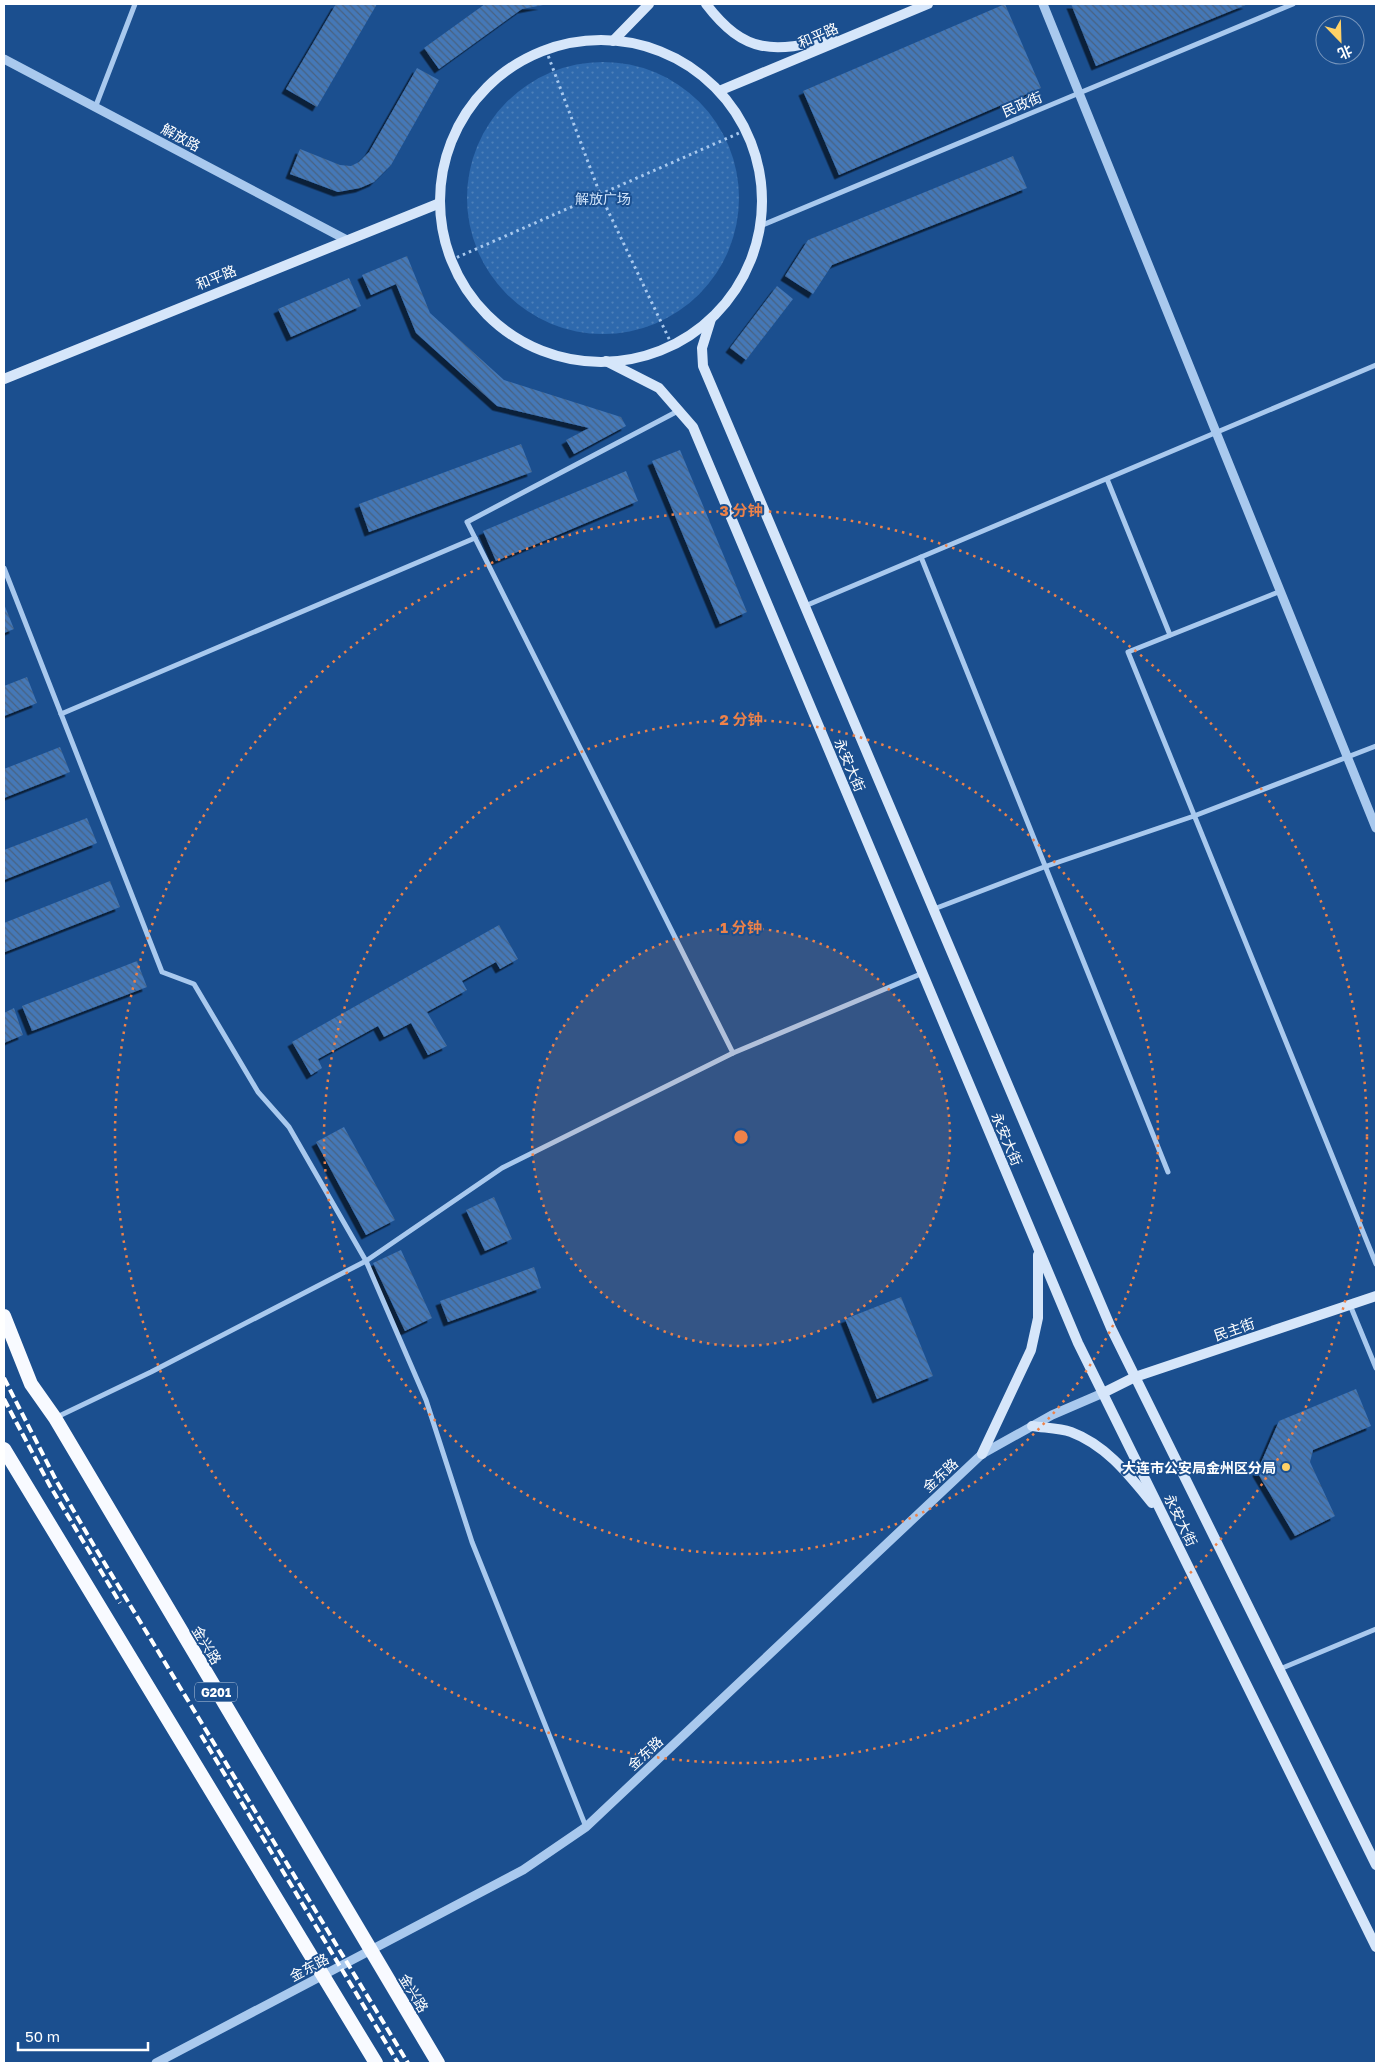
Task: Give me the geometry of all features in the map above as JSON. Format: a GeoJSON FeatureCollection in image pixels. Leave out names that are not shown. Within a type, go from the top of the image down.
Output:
{"type":"FeatureCollection","features":[{"type":"Feature","properties":{"kind":"highway","name":"金兴路"},"geometry":{"type":"LineString","coordinates":[[4,1316],[31,1384],[55,1418],[369,1950],[438,2063]]}},
{"type":"Feature","properties":{"kind":"highway"},"geometry":{"type":"LineString","coordinates":[[4,1450],[376,2063]]}},
{"type":"Feature","properties":{"kind":"main road"},"geometry":{"type":"LineString","coordinates":[[613,41],[650,4]]}},
{"type":"Feature","properties":{"kind":"main road"},"geometry":{"type":"LineString","coordinates":[[706,4],[720,22],[743,41],[768,48],[798,47],[868,29]]}},
{"type":"Feature","properties":{"kind":"main road","name":"和平路"},"geometry":{"type":"LineString","coordinates":[[719,91],[928,4]]}},
{"type":"Feature","properties":{"kind":"main road"},"geometry":{"type":"LineString","coordinates":[[613,41],[637,44],[670,55],[695,70],[719,91],[734,110],[746,130],[756,157],[762,185],[760,226],[748,268],[733,292],[711,319],[672,345],[634,358],[606,361],[578,360],[550,354],[524,342],[501,327],[480,308],[464,285],[451,260],[443,232],[440,203],[443,170],[452,138],[469,110],[490,84],[516,64],[546,50],[576,42],[613,41]]}},
{"type":"Feature","properties":{"kind":"main road","name":"和平路"},"geometry":{"type":"LineString","coordinates":[[4,379],[345,239],[440,203]]}},
{"type":"Feature","properties":{"kind":"main road","name":"永安大街"},"geometry":{"type":"LineString","coordinates":[[711,319],[702,348],[703,366],[1111,1328],[1376,1865]]}},
{"type":"Feature","properties":{"kind":"main road","name":"永安大街"},"geometry":{"type":"LineString","coordinates":[[606,361],[659,388],[693,427],[1078,1343],[1376,1947]]}},
{"type":"Feature","properties":{"kind":"main road"},"geometry":{"type":"LineString","coordinates":[[982,1454],[1030,1350],[1038,1318],[1038,1249]]}},
{"type":"Feature","properties":{"kind":"main road","name":"民主街"},"geometry":{"type":"LineString","coordinates":[[1103,1394],[1136,1377],[1376,1296]]}},
{"type":"Feature","properties":{"kind":"main road"},"geometry":{"type":"LineString","coordinates":[[1032,1426],[1070,1431],[1092,1442],[1120,1464],[1164,1517]]}},
{"type":"Feature","properties":{"kind":"street"},"geometry":{"type":"LineString","coordinates":[[96,108],[136,4]]}},
{"type":"Feature","properties":{"kind":"street"},"geometry":{"type":"LineString","coordinates":[[1043,4],[1218,432],[1376,828]]}},
{"type":"Feature","properties":{"kind":"street","name":"民政街"},"geometry":{"type":"LineString","coordinates":[[760,226],[1292,4]]}},
{"type":"Feature","properties":{"kind":"street","name":"解放路"},"geometry":{"type":"LineString","coordinates":[[4,60],[345,239]]}},
{"type":"Feature","properties":{"kind":"street"},"geometry":{"type":"LineString","coordinates":[[805,606],[1376,365]]}},
{"type":"Feature","properties":{"kind":"street"},"geometry":{"type":"LineString","coordinates":[[679,410],[467,522],[733,1053]]}},
{"type":"Feature","properties":{"kind":"street"},"geometry":{"type":"LineString","coordinates":[[1107,479],[1170,636]]}},
{"type":"Feature","properties":{"kind":"street"},"geometry":{"type":"LineString","coordinates":[[61,714],[475,538]]}},
{"type":"Feature","properties":{"kind":"street"},"geometry":{"type":"LineString","coordinates":[[921,557],[1168,1172]]}},
{"type":"Feature","properties":{"kind":"street"},"geometry":{"type":"LineString","coordinates":[[4,568],[162,972],[194,984],[258,1092],[290,1127],[366,1261],[426,1400],[472,1542],[586,1827]]}},
{"type":"Feature","properties":{"kind":"street"},"geometry":{"type":"LineString","coordinates":[[1281,591],[1128,652],[1376,1264]]}},
{"type":"Feature","properties":{"kind":"street"},"geometry":{"type":"LineString","coordinates":[[934,909],[1044,867],[1194,816],[1376,746]]}},
{"type":"Feature","properties":{"kind":"street"},"geometry":{"type":"LineString","coordinates":[[55,1418],[152,1372],[366,1261],[502,1168],[733,1053],[923,974]]}},
{"type":"Feature","properties":{"kind":"street"},"geometry":{"type":"LineString","coordinates":[[1350,1305],[1376,1368]]}},
{"type":"Feature","properties":{"kind":"street","name":"金东路"},"geometry":{"type":"LineString","coordinates":[[156,2063],[523,1870],[586,1827],[982,1454],[1052,1415],[1103,1394]]}},
{"type":"Feature","properties":{"kind":"street"},"geometry":{"type":"LineString","coordinates":[[1280,1670],[1376,1629]]}},
{"type":"Feature","properties":{"kind":"path"},"geometry":{"type":"LineString","coordinates":[[546,50],[600,194],[672,345]]}},
{"type":"Feature","properties":{"kind":"path"},"geometry":{"type":"LineString","coordinates":[[451,260],[746,130]]}},
{"type":"Feature","properties":{"kind":"green space","name":"解放广场"},"geometry":{"type":"Polygon","coordinates":[[[590,62],[616,62],[643,67],[667,78],[690,93],[708,111],[723,134],[734,158],[739,185],[737,225],[729,250],[708,285],[690,303],[667,318],[643,329],[616,334],[590,334],[563,329],[539,318],[516,303],[498,285],[483,262],[472,238],[467,211],[467,185],[472,158],[483,134],[498,111],[516,93],[539,78],[563,67],[590,62]]]}},
{"type":"Feature","properties":{"kind":"building"},"geometry":{"type":"Polygon","coordinates":[[[336,4],[377,4],[317,107],[286,89],[336,4]]]}},
{"type":"Feature","properties":{"kind":"building"},"geometry":{"type":"Polygon","coordinates":[[[485,4],[543,5],[522,9],[439,69],[424,48],[485,4]]]}},
{"type":"Feature","properties":{"kind":"building"},"geometry":{"type":"Polygon","coordinates":[[[1005,4],[1041,88],[839,175],[803,91],[1005,4]]]}},
{"type":"Feature","properties":{"kind":"building"},"geometry":{"type":"Polygon","coordinates":[[[1071,4],[1248,4],[1096,66],[1071,4]]]}},
{"type":"Feature","properties":{"kind":"building"},"geometry":{"type":"Polygon","coordinates":[[[417,68],[439,80],[391,165],[374,182],[360,188],[338,192],[290,174],[300,149],[340,165],[351,166],[359,162],[369,152],[417,68]]]}},
{"type":"Feature","properties":{"kind":"building"},"geometry":{"type":"Polygon","coordinates":[[[1013,156],[1027,188],[832,265],[813,294],[785,276],[808,240],[1013,156]]]}},
{"type":"Feature","properties":{"kind":"building"},"geometry":{"type":"Polygon","coordinates":[[[407,256],[430,313],[504,380],[621,417],[626,426],[574,454],[566,440],[589,428],[497,406],[416,333],[396,284],[371,295],[362,275],[407,256]]]}},
{"type":"Feature","properties":{"kind":"building"},"geometry":{"type":"Polygon","coordinates":[[[349,278],[361,306],[291,337],[278,309],[349,278]]]}},
{"type":"Feature","properties":{"kind":"building"},"geometry":{"type":"Polygon","coordinates":[[[777,286],[793,299],[746,360],[730,348],[777,286]]]}},
{"type":"Feature","properties":{"kind":"building"},"geometry":{"type":"Polygon","coordinates":[[[521,444],[532,472],[369,532],[359,504],[521,444]]]}},
{"type":"Feature","properties":{"kind":"building"},"geometry":{"type":"Polygon","coordinates":[[[680,450],[747,612],[720,624],[652,461],[680,450]]]}},
{"type":"Feature","properties":{"kind":"building"},"geometry":{"type":"Polygon","coordinates":[[[626,471],[638,501],[496,561],[483,531],[626,471]]]}},
{"type":"Feature","properties":{"kind":"building"},"geometry":{"type":"Polygon","coordinates":[[[4,604],[14,629],[4,633],[4,604]]]}},
{"type":"Feature","properties":{"kind":"building"},"geometry":{"type":"Polygon","coordinates":[[[27,677],[37,703],[4,716],[4,686],[27,677]]]}},
{"type":"Feature","properties":{"kind":"building"},"geometry":{"type":"Polygon","coordinates":[[[60,747],[70,772],[4,798],[4,769],[60,747]]]}},
{"type":"Feature","properties":{"kind":"building"},"geometry":{"type":"Polygon","coordinates":[[[87,818],[97,843],[4,880],[4,850],[87,818]]]}},
{"type":"Feature","properties":{"kind":"building"},"geometry":{"type":"Polygon","coordinates":[[[110,881],[120,907],[5,952],[4,923],[110,881]]]}},
{"type":"Feature","properties":{"kind":"building"},"geometry":{"type":"Polygon","coordinates":[[[499,925],[518,959],[500,969],[496,962],[462,981],[467,990],[427,1012],[447,1046],[428,1055],[411,1023],[384,1037],[378,1026],[318,1059],[322,1068],[311,1075],[292,1042],[499,925]]]}},
{"type":"Feature","properties":{"kind":"building"},"geometry":{"type":"Polygon","coordinates":[[[137,961],[147,987],[32,1031],[22,1006],[137,961]]]}},
{"type":"Feature","properties":{"kind":"building"},"geometry":{"type":"Polygon","coordinates":[[[14,1008],[23,1035],[4,1043],[4,1013],[14,1008]]]}},
{"type":"Feature","properties":{"kind":"building"},"geometry":{"type":"Polygon","coordinates":[[[344,1127],[395,1220],[366,1235],[316,1142],[344,1127]]]}},
{"type":"Feature","properties":{"kind":"building"},"geometry":{"type":"Polygon","coordinates":[[[494,1197],[512,1239],[485,1251],[466,1210],[494,1197]]]}},
{"type":"Feature","properties":{"kind":"building"},"geometry":{"type":"Polygon","coordinates":[[[401,1250],[432,1318],[405,1331],[373,1263],[401,1250]]]}},
{"type":"Feature","properties":{"kind":"building"},"geometry":{"type":"Polygon","coordinates":[[[534,1267],[541,1288],[448,1322],[440,1301],[534,1267]]]}},
{"type":"Feature","properties":{"kind":"building"},"geometry":{"type":"Polygon","coordinates":[[[901,1297],[933,1376],[877,1399],[845,1319],[901,1297]]]}},
{"type":"Feature","properties":{"kind":"building","name":"大连市公安局金州区分局"},"geometry":{"type":"Polygon","coordinates":[[[1356,1389],[1371,1426],[1313,1450],[1310,1462],[1335,1516],[1295,1536],[1257,1472],[1279,1421],[1356,1389]]]}},
{"type":"Feature","properties":{"kind":"railway"},"geometry":{"type":"LineString","coordinates":[[4,1378],[57,1482],[93,1544],[408,2063]]}},
{"type":"Feature","properties":{"kind":"railway"},"geometry":{"type":"LineString","coordinates":[[4,1399],[50,1486],[120,1603]]}},
{"type":"Feature","properties":{"kind":"railway"},"geometry":{"type":"LineString","coordinates":[[201,1735],[398,2063]]}},
{"type":"Feature","properties":{"kind":"place","name":"大连市公安局金州区分局"},"geometry":{"type":"Point","coordinates":[1286,1467]}}]}
